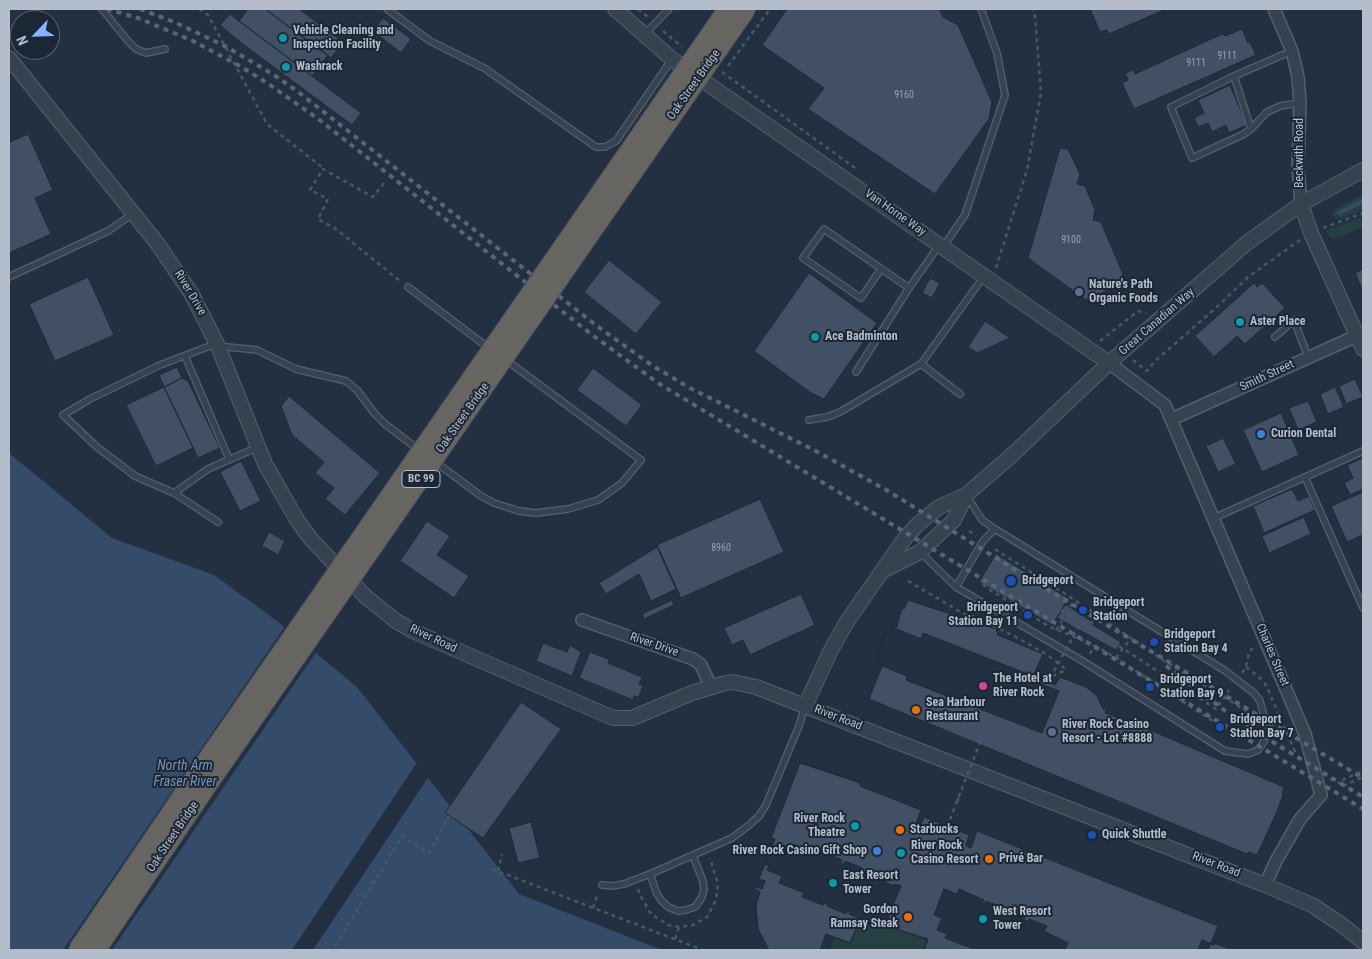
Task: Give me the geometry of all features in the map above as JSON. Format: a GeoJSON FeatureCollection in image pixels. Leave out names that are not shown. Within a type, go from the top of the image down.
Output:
{"type":"FeatureCollection","features":[{"type":"Feature","properties":{"kind":"highway","name":"Oak Street Bridge"},"geometry":{"type":"LineString","coordinates":[[78,950],[284,648],[728,9]]}},
{"type":"Feature","properties":{"kind":"highway","name":"Oak Street Bridge"},"geometry":{"type":"LineString","coordinates":[[96,950],[208,784],[746,9]]}},
{"type":"Feature","properties":{"kind":"street","name":"Van Horne Way"},"geometry":{"type":"LineString","coordinates":[[614,9],[672,59],[941,246],[990,273],[1165,405],[1172,419]]}},
{"type":"Feature","properties":{"kind":"street","name":"Beckwith Road"},"geometry":{"type":"LineString","coordinates":[[1274,9],[1292,51],[1298,76],[1300,103],[1298,167],[1301,204],[1311,233],[1360,335],[1363,349]]}},
{"type":"Feature","properties":{"kind":"street","name":"River Drive"},"geometry":{"type":"LineString","coordinates":[[9,58],[134,213],[187,286],[218,346],[274,482],[288,507],[310,538],[325,555]]}},
{"type":"Feature","properties":{"kind":"street","name":"Great Canadian Way"},"geometry":{"type":"LineString","coordinates":[[805,706],[830,652],[846,623],[905,538],[918,524],[939,507],[966,494],[1011,456],[1109,363],[1248,242],[1301,204],[1363,170]]}},
{"type":"Feature","properties":{"kind":"street","name":"Smith Street"},"geometry":{"type":"LineString","coordinates":[[1172,419],[1360,335]]}},
{"type":"Feature","properties":{"kind":"street","name":"Charles Street"},"geometry":{"type":"LineString","coordinates":[[1172,419],[1305,734],[1321,796],[1300,819],[1276,861],[1265,885]]}},
{"type":"Feature","properties":{"kind":"street","name":"Great Canadian Way"},"geometry":{"type":"LineString","coordinates":[[884,570],[920,552],[954,520],[966,494]]}},
{"type":"Feature","properties":{"kind":"street","name":"River Road"},"geometry":{"type":"LineString","coordinates":[[325,555],[383,612],[413,631],[606,716],[622,719],[632,718],[711,686],[733,682],[745,684],[1265,885],[1312,905],[1363,942]]}},
{"type":"Feature","properties":{"kind":"street","name":"River Drive"},"geometry":{"type":"LineString","coordinates":[[582,620],[693,659],[702,666],[711,686]]}},
{"type":"Feature","properties":{"kind":"lane"},"geometry":{"type":"LineString","coordinates":[[102,9],[136,49],[146,53],[165,49]]}},
{"type":"Feature","properties":{"kind":"lane"},"geometry":{"type":"LineString","coordinates":[[387,9],[430,41],[484,68],[596,147],[605,147],[616,140],[672,59]]}},
{"type":"Feature","properties":{"kind":"lane"},"geometry":{"type":"LineString","coordinates":[[644,35],[669,9]]}},
{"type":"Feature","properties":{"kind":"lane"},"geometry":{"type":"LineString","coordinates":[[856,372],[909,288],[964,214],[1005,95],[997,53],[981,9]]}},
{"type":"Feature","properties":{"kind":"lane"},"geometry":{"type":"LineString","coordinates":[[1292,51],[1170,107],[1192,158],[1244,134],[1267,112],[1280,106],[1300,103]]}},
{"type":"Feature","properties":{"kind":"lane"},"geometry":{"type":"LineString","coordinates":[[1234,76],[1251,129]]}},
{"type":"Feature","properties":{"kind":"lane"},"geometry":{"type":"LineString","coordinates":[[9,277],[108,231],[134,213]]}},
{"type":"Feature","properties":{"kind":"lane"},"geometry":{"type":"LineString","coordinates":[[881,269],[861,298],[803,258],[824,229],[909,288]]}},
{"type":"Feature","properties":{"kind":"lane"},"geometry":{"type":"LineString","coordinates":[[810,420],[840,412],[921,364],[990,273]]}},
{"type":"Feature","properties":{"kind":"lane"},"geometry":{"type":"LineString","coordinates":[[218,522],[174,493],[135,476],[97,447],[63,415],[99,394],[160,365],[210,346],[218,346],[256,350],[296,368],[346,381],[357,390],[375,414],[396,433],[481,496],[506,507],[536,512],[568,510],[584,506],[609,494],[631,474],[641,460],[408,287]]}},
{"type":"Feature","properties":{"kind":"lane"},"geometry":{"type":"LineString","coordinates":[[1275,337],[1294,320],[1308,357]]}},
{"type":"Feature","properties":{"kind":"lane"},"geometry":{"type":"LineString","coordinates":[[185,356],[229,459]]}},
{"type":"Feature","properties":{"kind":"lane"},"geometry":{"type":"LineString","coordinates":[[921,364],[960,394]]}},
{"type":"Feature","properties":{"kind":"lane"},"geometry":{"type":"LineString","coordinates":[[174,493],[208,469],[258,447]]}},
{"type":"Feature","properties":{"kind":"lane"},"geometry":{"type":"LineString","coordinates":[[1214,518],[1363,451]]}},
{"type":"Feature","properties":{"kind":"lane"},"geometry":{"type":"LineString","coordinates":[[1305,477],[1363,608]]}},
{"type":"Feature","properties":{"kind":"lane"},"geometry":{"type":"LineString","coordinates":[[920,552],[956,587],[1081,660],[1226,751],[1248,754],[1258,750],[1262,745],[1266,737],[1267,728],[1260,701],[1254,693],[1224,670],[995,529],[982,520],[966,494]]}},
{"type":"Feature","properties":{"kind":"lane"},"geometry":{"type":"LineString","coordinates":[[956,587],[983,541],[995,529]]}},
{"type":"Feature","properties":{"kind":"lane"},"geometry":{"type":"LineString","coordinates":[[602,885],[624,884],[693,856],[732,838],[759,816],[799,726],[805,706]]}},
{"type":"Feature","properties":{"kind":"lane"},"geometry":{"type":"LineString","coordinates":[[650,874],[657,894],[668,907],[678,911],[686,910],[702,900],[704,890],[704,881],[693,856]]}},
{"type":"Feature","properties":{"kind":"path"},"geometry":{"type":"LineString","coordinates":[[199,9],[208,15],[267,124],[323,169],[373,197],[384,183]]}},
{"type":"Feature","properties":{"kind":"path"},"geometry":{"type":"LineString","coordinates":[[723,73],[770,9]]}},
{"type":"Feature","properties":{"kind":"path"},"geometry":{"type":"LineString","coordinates":[[990,273],[1028,170],[1041,93],[1033,9]]}},
{"type":"Feature","properties":{"kind":"path"},"geometry":{"type":"LineString","coordinates":[[323,169],[310,190],[328,199],[318,219],[336,229],[408,287]]}},
{"type":"Feature","properties":{"kind":"path"},"geometry":{"type":"LineString","coordinates":[[1323,227],[1363,212]]}},
{"type":"Feature","properties":{"kind":"path"},"geometry":{"type":"LineString","coordinates":[[1145,369],[1147,371],[1154,362],[1218,306],[1248,276],[1261,269],[1296,242]]}},
{"type":"Feature","properties":{"kind":"path"},"geometry":{"type":"LineString","coordinates":[[1097,344],[1138,311]]}},
{"type":"Feature","properties":{"kind":"path"},"geometry":{"type":"LineString","coordinates":[[969,531],[976,536]]}},
{"type":"Feature","properties":{"kind":"path"},"geometry":{"type":"LineString","coordinates":[[982,584],[1056,630],[1094,645],[1116,658],[1239,738],[1249,736],[1251,733],[1252,720],[1245,710],[1163,660],[993,548]]}},
{"type":"Feature","properties":{"kind":"path"},"geometry":{"type":"LineString","coordinates":[[908,581],[964,614],[991,625],[1046,654],[1067,670],[1056,674],[1046,683],[1082,622]]}},
{"type":"Feature","properties":{"kind":"path"},"geometry":{"type":"LineString","coordinates":[[1070,607],[1074,600]]}},
{"type":"Feature","properties":{"kind":"path"},"geometry":{"type":"LineString","coordinates":[[1061,610],[1091,629]]}},
{"type":"Feature","properties":{"kind":"path"},"geometry":{"type":"LineString","coordinates":[[1092,622],[1096,616]]}},
{"type":"Feature","properties":{"kind":"path"},"geometry":{"type":"LineString","coordinates":[[1056,630],[1062,620]]}},
{"type":"Feature","properties":{"kind":"path"},"geometry":{"type":"LineString","coordinates":[[1082,640],[1085,634]]}},
{"type":"Feature","properties":{"kind":"path"},"geometry":{"type":"LineString","coordinates":[[1241,674],[1246,667],[1249,652],[1264,635]]}},
{"type":"Feature","properties":{"kind":"path"},"geometry":{"type":"LineString","coordinates":[[1116,658],[1130,638]]}},
{"type":"Feature","properties":{"kind":"path"},"geometry":{"type":"LineString","coordinates":[[1090,654],[1094,645]]}},
{"type":"Feature","properties":{"kind":"path"},"geometry":{"type":"LineString","coordinates":[[1119,646],[1216,709],[1229,690]]}},
{"type":"Feature","properties":{"kind":"path"},"geometry":{"type":"LineString","coordinates":[[1246,667],[1266,685],[1299,761]]}},
{"type":"Feature","properties":{"kind":"path"},"geometry":{"type":"LineString","coordinates":[[947,826],[981,740]]}},
{"type":"Feature","properties":{"kind":"path"},"geometry":{"type":"LineString","coordinates":[[1363,771],[1344,779],[1343,785],[1363,777]]}},
{"type":"Feature","properties":{"kind":"path"},"geometry":{"type":"LineString","coordinates":[[957,802],[960,793]]}},
{"type":"Feature","properties":{"kind":"path"},"geometry":{"type":"LineString","coordinates":[[335,946],[402,836],[429,853],[449,816]]}},
{"type":"Feature","properties":{"kind":"path"},"geometry":{"type":"LineString","coordinates":[[498,871],[502,854]]}},
{"type":"Feature","properties":{"kind":"path"},"geometry":{"type":"LineString","coordinates":[[492,869],[702,950]]}},
{"type":"Feature","properties":{"kind":"path"},"geometry":{"type":"LineString","coordinates":[[593,908],[602,885]]}},
{"type":"Feature","properties":{"kind":"path"},"geometry":{"type":"LineString","coordinates":[[675,939],[679,927]]}},
{"type":"Feature","properties":{"kind":"green space"},"geometry":{"type":"Polygon","coordinates":[[[1363,194],[1363,210],[1335,219],[1332,211],[1363,194]]]}},
{"type":"Feature","properties":{"kind":"green space"},"geometry":{"type":"Polygon","coordinates":[[[1363,217],[1363,226],[1333,239],[1328,235],[1326,230],[1363,217]]]}},
{"type":"Feature","properties":{"kind":"green space"},"geometry":{"type":"Polygon","coordinates":[[[869,918],[926,940],[922,950],[830,950],[834,938],[851,944],[860,920],[869,918]]]}},
{"type":"Feature","properties":{"kind":"water","name":"North Arm Fraser River"},"geometry":{"type":"Polygon","coordinates":[[[9,453],[112,538],[214,575],[277,621],[356,686],[519,894],[662,950],[9,950],[9,453]]]}},
{"type":"Feature","properties":{"kind":"pier"},"geometry":{"type":"Polygon","coordinates":[[[286,625],[317,651],[112,950],[63,950],[286,625]]]}},
{"type":"Feature","properties":{"kind":"pier"},"geometry":{"type":"Polygon","coordinates":[[[418,761],[429,776],[313,950],[292,950],[418,761]]]}},
{"type":"Feature","properties":{"kind":"building","name":"Vehicle Cleaning and Inspection Facility"},"geometry":{"type":"Polygon","coordinates":[[[248,9],[265,9],[328,55],[312,76],[239,21],[248,9]]]}},
{"type":"Feature","properties":{"kind":"building"},"geometry":{"type":"Polygon","coordinates":[[[265,9],[299,9],[343,42],[331,58],[265,9]]]}},
{"type":"Feature","properties":{"kind":"building"},"geometry":{"type":"Polygon","coordinates":[[[787,9],[939,9],[943,17],[958,25],[992,102],[989,119],[935,194],[808,109],[824,88],[762,45],[787,9]]]}},
{"type":"Feature","properties":{"kind":"building"},"geometry":{"type":"Polygon","coordinates":[[[1090,9],[1166,9],[1109,34],[1107,30],[1100,32],[1090,9]]]}},
{"type":"Feature","properties":{"kind":"building","name":"Washrack"},"geometry":{"type":"Polygon","coordinates":[[[230,14],[361,113],[352,125],[220,25],[230,14]]]}},
{"type":"Feature","properties":{"kind":"building"},"geometry":{"type":"Polygon","coordinates":[[[383,18],[411,39],[401,53],[373,31],[383,18]]]}},
{"type":"Feature","properties":{"kind":"building"},"geometry":{"type":"Polygon","coordinates":[[[1242,29],[1256,55],[1134,109],[1122,83],[1128,80],[1125,73],[1133,70],[1135,74],[1222,34],[1226,36],[1242,29]]]}},
{"type":"Feature","properties":{"kind":"building"},"geometry":{"type":"Polygon","coordinates":[[[1230,85],[1247,125],[1229,133],[1226,125],[1212,132],[1208,123],[1198,127],[1194,118],[1204,113],[1198,100],[1230,85]]]}},
{"type":"Feature","properties":{"kind":"building"},"geometry":{"type":"Polygon","coordinates":[[[28,134],[53,190],[35,198],[51,234],[9,253],[9,139],[10,142],[28,134]]]}},
{"type":"Feature","properties":{"kind":"building"},"geometry":{"type":"Polygon","coordinates":[[[1060,148],[1068,149],[1080,174],[1077,184],[1085,186],[1095,210],[1093,220],[1101,222],[1123,274],[1121,284],[1086,300],[1028,258],[1060,148]]]}},
{"type":"Feature","properties":{"kind":"building"},"geometry":{"type":"Polygon","coordinates":[[[609,260],[662,302],[636,334],[584,292],[609,260]]]}},
{"type":"Feature","properties":{"kind":"building"},"geometry":{"type":"Polygon","coordinates":[[[1363,269],[1363,291],[1355,273],[1363,269]]]}},
{"type":"Feature","properties":{"kind":"building","name":"Ace Badminton"},"geometry":{"type":"Polygon","coordinates":[[[809,273],[877,323],[824,399],[811,393],[754,351],[809,273]]]}},
{"type":"Feature","properties":{"kind":"building"},"geometry":{"type":"Polygon","coordinates":[[[88,277],[114,335],[55,361],[29,304],[88,277]]]}},
{"type":"Feature","properties":{"kind":"building"},"geometry":{"type":"Polygon","coordinates":[[[930,278],[940,283],[932,298],[922,293],[930,278]]]}},
{"type":"Feature","properties":{"kind":"building","name":"Aster Place"},"geometry":{"type":"Polygon","coordinates":[[[1254,283],[1257,287],[1262,283],[1285,308],[1245,344],[1237,336],[1214,357],[1195,336],[1254,283]]]}},
{"type":"Feature","properties":{"kind":"building"},"geometry":{"type":"Polygon","coordinates":[[[985,321],[1010,338],[977,353],[968,347],[985,321]]]}},
{"type":"Feature","properties":{"kind":"building"},"geometry":{"type":"Polygon","coordinates":[[[177,367],[182,378],[164,387],[159,375],[177,367]]]}},
{"type":"Feature","properties":{"kind":"building"},"geometry":{"type":"Polygon","coordinates":[[[593,368],[642,405],[626,426],[577,390],[593,368]]]}},
{"type":"Feature","properties":{"kind":"building"},"geometry":{"type":"Polygon","coordinates":[[[182,378],[188,381],[220,448],[198,458],[164,387],[182,378]]]}},
{"type":"Feature","properties":{"kind":"building"},"geometry":{"type":"Polygon","coordinates":[[[1355,379],[1363,397],[1346,404],[1339,386],[1355,379]]]}},
{"type":"Feature","properties":{"kind":"building"},"geometry":{"type":"Polygon","coordinates":[[[164,387],[193,448],[156,466],[126,405],[164,387]]]}},
{"type":"Feature","properties":{"kind":"building"},"geometry":{"type":"Polygon","coordinates":[[[1335,387],[1344,407],[1328,414],[1320,394],[1335,387]]]}},
{"type":"Feature","properties":{"kind":"building"},"geometry":{"type":"Polygon","coordinates":[[[289,396],[380,473],[345,515],[325,499],[334,488],[315,473],[324,462],[292,435],[281,406],[289,396]]]}},
{"type":"Feature","properties":{"kind":"building"},"geometry":{"type":"Polygon","coordinates":[[[1308,401],[1317,422],[1298,430],[1289,408],[1308,401]]]}},
{"type":"Feature","properties":{"kind":"building"},"geometry":{"type":"Polygon","coordinates":[[[1281,413],[1299,455],[1262,472],[1243,430],[1281,413]]]}},
{"type":"Feature","properties":{"kind":"building"},"geometry":{"type":"Polygon","coordinates":[[[1223,438],[1236,464],[1218,472],[1206,446],[1223,438]]]}},
{"type":"Feature","properties":{"kind":"building"},"geometry":{"type":"Polygon","coordinates":[[[1363,458],[1363,489],[1350,495],[1344,483],[1353,478],[1347,465],[1363,458]]]}},
{"type":"Feature","properties":{"kind":"building"},"geometry":{"type":"Polygon","coordinates":[[[241,461],[261,501],[240,511],[220,472],[241,461]]]}},
{"type":"Feature","properties":{"kind":"building"},"geometry":{"type":"Polygon","coordinates":[[[1292,489],[1298,501],[1309,496],[1315,510],[1264,533],[1253,506],[1292,489]]]}},
{"type":"Feature","properties":{"kind":"building"},"geometry":{"type":"Polygon","coordinates":[[[1363,492],[1363,535],[1347,542],[1331,506],[1363,492]]]}},
{"type":"Feature","properties":{"kind":"building"},"geometry":{"type":"Polygon","coordinates":[[[760,499],[784,552],[681,598],[657,545],[760,499]]]}},
{"type":"Feature","properties":{"kind":"building"},"geometry":{"type":"Polygon","coordinates":[[[1304,517],[1311,534],[1269,553],[1262,536],[1304,517]]]}},
{"type":"Feature","properties":{"kind":"building"},"geometry":{"type":"Polygon","coordinates":[[[427,521],[450,536],[437,555],[469,576],[454,598],[400,561],[427,521]]]}},
{"type":"Feature","properties":{"kind":"building"},"geometry":{"type":"Polygon","coordinates":[[[269,532],[285,541],[278,555],[262,546],[269,532]]]}},
{"type":"Feature","properties":{"kind":"building"},"geometry":{"type":"Polygon","coordinates":[[[657,547],[676,589],[651,601],[639,574],[606,594],[599,583],[657,547]]]}},
{"type":"Feature","properties":{"kind":"building"},"geometry":{"type":"Polygon","coordinates":[[[996,554],[1069,599],[1052,625],[979,582],[996,554]]]}},
{"type":"Feature","properties":{"kind":"building"},"geometry":{"type":"Polygon","coordinates":[[[801,594],[815,625],[750,655],[743,640],[732,645],[724,628],[801,594]]]}},
{"type":"Feature","properties":{"kind":"building"},"geometry":{"type":"Polygon","coordinates":[[[672,600],[674,605],[644,619],[642,614],[672,600]]]}},
{"type":"Feature","properties":{"kind":"building","name":"River Rock Casino Resort - Lot #8888"},"geometry":{"type":"Polygon","coordinates":[[[908,600],[996,629],[998,635],[1043,654],[1033,676],[1055,685],[1060,677],[1086,687],[1097,696],[1103,709],[1106,710],[1105,713],[1132,723],[1134,718],[1139,720],[1138,725],[1284,787],[1276,814],[1257,855],[1248,852],[1247,854],[869,699],[882,666],[877,664],[880,657],[876,656],[885,633],[889,634],[892,627],[896,629],[902,608],[904,609],[908,600]]]}},
{"type":"Feature","properties":{"kind":"building"},"geometry":{"type":"Polygon","coordinates":[[[1065,604],[1094,623],[1093,625],[1121,642],[1116,650],[1057,618],[1065,604]]]}},
{"type":"Feature","properties":{"kind":"building","name":"The Hotel at River Rock"},"geometry":{"type":"Polygon","coordinates":[[[892,627],[921,639],[923,633],[1033,676],[1031,680],[1059,691],[1042,733],[906,680],[907,676],[877,664],[880,657],[876,656],[885,633],[889,634],[892,627]]]}},
{"type":"Feature","properties":{"kind":"building"},"geometry":{"type":"Polygon","coordinates":[[[543,643],[567,652],[570,645],[581,652],[572,676],[536,661],[543,643]]]}},
{"type":"Feature","properties":{"kind":"building"},"geometry":{"type":"Polygon","coordinates":[[[590,652],[609,659],[608,663],[642,677],[639,684],[643,686],[639,697],[634,696],[633,700],[579,678],[590,652]]]}},
{"type":"Feature","properties":{"kind":"building"},"geometry":{"type":"Polygon","coordinates":[[[521,702],[561,729],[483,838],[445,813],[521,702]]]}},
{"type":"Feature","properties":{"kind":"building","name":"River Rock Casino Resort"},"geometry":{"type":"Polygon","coordinates":[[[800,763],[860,783],[860,786],[921,810],[915,826],[920,827],[924,817],[969,835],[966,846],[971,848],[977,831],[1218,926],[1208,950],[924,950],[928,939],[870,921],[868,925],[859,921],[850,943],[826,934],[820,950],[769,950],[758,929],[756,906],[760,892],[755,889],[756,887],[762,889],[765,881],[759,879],[775,839],[771,838],[800,763]]]}},
{"type":"Feature","properties":{"kind":"building"},"geometry":{"type":"Polygon","coordinates":[[[531,822],[540,858],[518,863],[509,828],[531,822]]]}},
{"type":"Feature","properties":{"kind":"building","name":"East Resort Tower"},"geometry":{"type":"Polygon","coordinates":[[[777,844],[791,850],[793,844],[820,855],[821,851],[842,860],[840,863],[844,864],[845,861],[862,868],[861,872],[865,873],[867,869],[887,877],[885,882],[894,886],[895,884],[901,886],[887,920],[880,918],[879,922],[869,918],[867,922],[849,914],[850,912],[847,911],[846,914],[827,906],[827,904],[824,903],[823,905],[802,897],[804,893],[779,883],[782,876],[767,870],[769,866],[765,864],[771,850],[774,851],[777,844]]]}},
{"type":"Feature","properties":{"kind":"building","name":"West Resort Tower"},"geometry":{"type":"Polygon","coordinates":[[[944,889],[957,894],[959,889],[984,900],[982,903],[984,904],[986,901],[1004,908],[1003,912],[1006,913],[1007,910],[1025,917],[1024,920],[1028,922],[1029,919],[1047,926],[1044,931],[1068,943],[1065,950],[976,950],[966,946],[967,944],[965,946],[945,938],[947,934],[937,930],[942,918],[934,915],[944,889]]]}},
{"type":"Feature","properties":{"kind":"building"},"geometry":{"type":"Polygon","coordinates":[[[1202,940],[1214,945],[1214,943],[1232,950],[1198,950],[1202,940]]]}},
{"type":"Feature","properties":{"kind":"waterway"},"geometry":{"type":"LineString","coordinates":[[1339,213],[1363,201]]}},
{"type":"Feature","properties":{"kind":"railway"},"geometry":{"type":"LineString","coordinates":[[107,9],[138,18],[193,41],[267,83],[317,118],[591,334],[658,383],[1363,809]]}},
{"type":"Feature","properties":{"kind":"railway"},"geometry":{"type":"LineString","coordinates":[[140,9],[174,22],[223,45],[271,73],[297,91],[601,329],[653,366],[690,388],[814,450],[888,491],[1030,579],[1363,778]]}},
{"type":"Feature","properties":{"kind":"railway"},"geometry":{"type":"LineString","coordinates":[[1166,666],[1240,722],[1363,797]]}},
{"type":"Feature","properties":{"kind":"place","name":"Vehicle Cleaning and Inspection Facility"},"geometry":{"type":"Point","coordinates":[283,38]}},
{"type":"Feature","properties":{"kind":"place","name":"Washrack"},"geometry":{"type":"Point","coordinates":[286,67]}},
{"type":"Feature","properties":{"kind":"place","name":"Nature's Path Organic Foods"},"geometry":{"type":"Point","coordinates":[1079,292]}},
{"type":"Feature","properties":{"kind":"place","name":"Aster Place"},"geometry":{"type":"Point","coordinates":[1240,322]}},
{"type":"Feature","properties":{"kind":"place","name":"Ace Badminton"},"geometry":{"type":"Point","coordinates":[815,337]}},
{"type":"Feature","properties":{"kind":"place","name":"Curion Dental"},"geometry":{"type":"Point","coordinates":[1261,434]}},
{"type":"Feature","properties":{"kind":"place","name":"Bridgeport"},"geometry":{"type":"Point","coordinates":[1011,581]}},
{"type":"Feature","properties":{"kind":"place","name":"Bridgeport Station"},"geometry":{"type":"Point","coordinates":[1083,610]}},
{"type":"Feature","properties":{"kind":"place","name":"Bridgeport Station Bay 11"},"geometry":{"type":"Point","coordinates":[1028,615]}},
{"type":"Feature","properties":{"kind":"place","name":"Bridgeport Station Bay 4"},"geometry":{"type":"Point","coordinates":[1154,642]}},
{"type":"Feature","properties":{"kind":"place","name":"The Hotel at River Rock"},"geometry":{"type":"Point","coordinates":[983,686]}},
{"type":"Feature","properties":{"kind":"place","name":"Bridgeport Station Bay 9"},"geometry":{"type":"Point","coordinates":[1150,687]}},
{"type":"Feature","properties":{"kind":"place","name":"Sea Harbour Restaurant"},"geometry":{"type":"Point","coordinates":[916,710]}},
{"type":"Feature","properties":{"kind":"place","name":"Bridgeport Station Bay 7"},"geometry":{"type":"Point","coordinates":[1220,727]}},
{"type":"Feature","properties":{"kind":"place","name":"River Rock Casino Resort - Lot #8888"},"geometry":{"type":"Point","coordinates":[1052,732]}},
{"type":"Feature","properties":{"kind":"place","name":"River Rock Theatre"},"geometry":{"type":"Point","coordinates":[855,826]}},
{"type":"Feature","properties":{"kind":"place","name":"Starbucks"},"geometry":{"type":"Point","coordinates":[900,830]}},
{"type":"Feature","properties":{"kind":"place","name":"Quick Shuttle"},"geometry":{"type":"Point","coordinates":[1092,835]}},
{"type":"Feature","properties":{"kind":"place","name":"River Rock Casino Gift Shop"},"geometry":{"type":"Point","coordinates":[877,851]}},
{"type":"Feature","properties":{"kind":"place","name":"River Rock Casino Resort"},"geometry":{"type":"Point","coordinates":[901,853]}},
{"type":"Feature","properties":{"kind":"place","name":"Privé Bar"},"geometry":{"type":"Point","coordinates":[989,859]}},
{"type":"Feature","properties":{"kind":"place","name":"East Resort Tower"},"geometry":{"type":"Point","coordinates":[833,883]}},
{"type":"Feature","properties":{"kind":"place","name":"Gordon Ramsay Steak"},"geometry":{"type":"Point","coordinates":[908,917]}},
{"type":"Feature","properties":{"kind":"place","name":"West Resort Tower"},"geometry":{"type":"Point","coordinates":[983,919]}}]}
